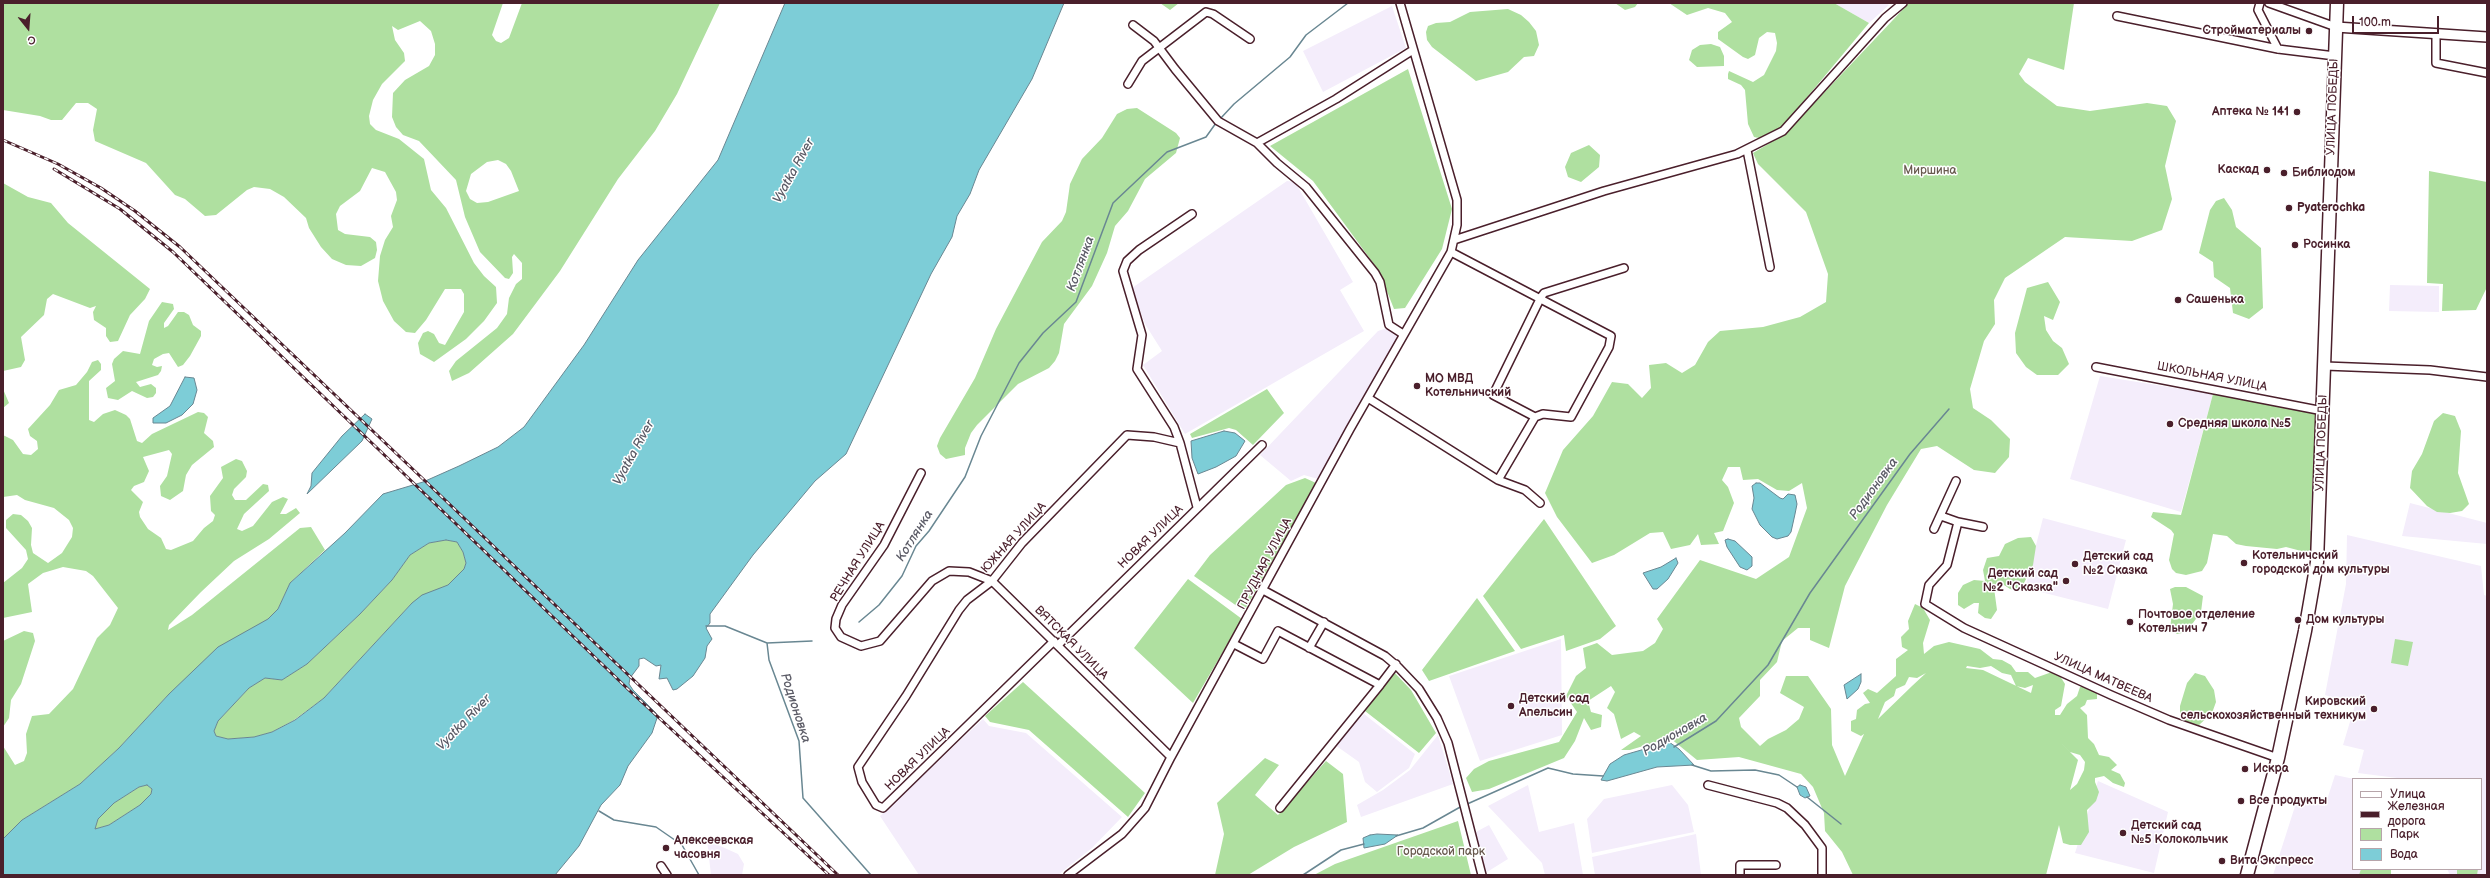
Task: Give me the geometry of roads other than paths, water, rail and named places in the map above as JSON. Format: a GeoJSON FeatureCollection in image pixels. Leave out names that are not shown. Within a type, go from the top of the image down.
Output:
{"type":"FeatureCollection","features":[{"type":"Feature","properties":{"kind":"highway","name":"УЛИЦА ПОБЕДЫ"},"geometry":{"type":"LineString","coordinates":[[2247,875],[2278,758],[2305,631],[2316,569],[2320,522],[2337,3]]}},
{"type":"Feature","properties":{"kind":"street","name":"ПРУДНАЯ УЛИЦА"},"geometry":{"type":"LineString","coordinates":[[1068,875],[1122,834],[1139,817],[1403,334],[1451,252],[1454,240],[1457,200],[1400,3]]}},
{"type":"Feature","properties":{"kind":"street"},"geometry":{"type":"LineString","coordinates":[[1454,240],[1604,191],[1691,168],[1747,150],[1783,131],[1885,18],[1903,3]]}},
{"type":"Feature","properties":{"kind":"street"},"geometry":{"type":"LineString","coordinates":[[2260,3],[2258,10],[2278,49]]}},
{"type":"Feature","properties":{"kind":"street"},"geometry":{"type":"LineString","coordinates":[[2269,3],[2336,27],[2436,35],[2487,37]]}},
{"type":"Feature","properties":{"kind":"street"},"geometry":{"type":"LineString","coordinates":[[1128,84],[1142,60],[1206,12],[1213,14],[1250,39]]}},
{"type":"Feature","properties":{"kind":"street"},"geometry":{"type":"LineString","coordinates":[[2117,16],[2278,49],[2335,56]]}},
{"type":"Feature","properties":{"kind":"street"},"geometry":{"type":"LineString","coordinates":[[1133,25],[1151,38],[1160,48],[1175,69],[1218,121],[1257,143],[1277,163],[1306,186],[1375,273],[1380,282],[1389,325],[1403,334]]}},
{"type":"Feature","properties":{"kind":"street"},"geometry":{"type":"LineString","coordinates":[[2436,35],[2436,63],[2487,73]]}},
{"type":"Feature","properties":{"kind":"street"},"geometry":{"type":"LineString","coordinates":[[1257,143],[1336,99],[1413,50]]}},
{"type":"Feature","properties":{"kind":"street"},"geometry":{"type":"LineString","coordinates":[[1747,150],[1770,267]]}},
{"type":"Feature","properties":{"kind":"street"},"geometry":{"type":"LineString","coordinates":[[1192,214],[1139,250],[1128,261],[1123,271],[1142,335],[1136,369],[1174,427],[1180,443],[1197,507]]}},
{"type":"Feature","properties":{"kind":"street"},"geometry":{"type":"LineString","coordinates":[[1451,252],[1540,297],[1611,336],[1609,346],[1571,417],[1543,414],[1535,417],[1498,480]]}},
{"type":"Feature","properties":{"kind":"street"},"geometry":{"type":"LineString","coordinates":[[1535,417],[1493,395],[1540,297],[1544,293],[1624,268]]}},
{"type":"Feature","properties":{"kind":"street"},"geometry":{"type":"LineString","coordinates":[[2325,366],[2430,370],[2487,377]]}},
{"type":"Feature","properties":{"kind":"street","name":"ШКОЛЬНАЯ УЛИЦА"},"geometry":{"type":"LineString","coordinates":[[2096,367],[2323,411]]}},
{"type":"Feature","properties":{"kind":"street"},"geometry":{"type":"LineString","coordinates":[[1368,398],[1498,480],[1524,490],[1540,503]]}},
{"type":"Feature","properties":{"kind":"street","name":"ЮЖНАЯ УЛИЦА"},"geometry":{"type":"LineString","coordinates":[[883,808],[876,804],[869,796],[858,767],[906,696],[959,610],[967,600],[992,581],[1022,543],[1127,435],[1154,437],[1180,443]]}},
{"type":"Feature","properties":{"kind":"street","name":"НОВАЯ УЛИЦА"},"geometry":{"type":"LineString","coordinates":[[883,808],[1262,445]]}},
{"type":"Feature","properties":{"kind":"street","name":"РЕЧНАЯ УЛИЦА"},"geometry":{"type":"LineString","coordinates":[[921,473],[884,545],[853,587],[836,619],[835,628],[841,637],[861,646],[874,644],[886,636],[932,581],[943,573]]}},
{"type":"Feature","properties":{"kind":"street"},"geometry":{"type":"LineString","coordinates":[[1934,529],[1956,481]]}},
{"type":"Feature","properties":{"kind":"street"},"geometry":{"type":"LineString","coordinates":[[1941,516],[1958,522],[1983,527]]}},
{"type":"Feature","properties":{"kind":"street","name":"УЛИЦА МАТВЕЕВА"},"geometry":{"type":"LineString","coordinates":[[1958,522],[1947,565],[1929,585],[1925,604],[1964,628],[2111,695],[2169,720],[2278,758]]}},
{"type":"Feature","properties":{"kind":"street","name":"ВЯТСКАЯ УЛИЦА"},"geometry":{"type":"LineString","coordinates":[[943,573],[949,571],[969,572],[992,581],[1171,757]]}},
{"type":"Feature","properties":{"kind":"street"},"geometry":{"type":"LineString","coordinates":[[1263,590],[1324,622],[1396,664],[1422,694],[1437,718],[1448,743],[1482,875]]}},
{"type":"Feature","properties":{"kind":"street"},"geometry":{"type":"LineString","coordinates":[[1309,648],[1324,622]]}},
{"type":"Feature","properties":{"kind":"street"},"geometry":{"type":"LineString","coordinates":[[1234,644],[1263,659],[1278,631],[1380,685]]}},
{"type":"Feature","properties":{"kind":"street"},"geometry":{"type":"LineString","coordinates":[[1280,808],[1396,664]]}},
{"type":"Feature","properties":{"kind":"street"},"geometry":{"type":"LineString","coordinates":[[1708,785],[1777,803],[1787,808],[1805,825],[1822,848],[1822,875]]}},
{"type":"Feature","properties":{"kind":"street"},"geometry":{"type":"LineString","coordinates":[[1740,875],[1740,865],[1776,865]]}},
{"type":"Feature","properties":{"kind":"street"},"geometry":{"type":"LineString","coordinates":[[661,866],[667,875]]}},
{"type":"Feature","properties":{"kind":"water","name":"Vyatka River"},"geometry":{"type":"Polygon","coordinates":[[[785,3],[1064,3],[1032,79],[979,170],[970,194],[957,216],[952,237],[931,274],[846,454],[815,481],[753,555],[710,614],[710,623],[706,628],[712,639],[707,646],[705,658],[693,676],[677,689],[673,690],[667,678],[659,679],[661,665],[656,666],[644,658],[639,659],[639,666],[630,678],[629,684],[656,713],[657,718],[652,733],[628,766],[620,785],[601,805],[579,846],[555,875],[3,875],[3,839],[22,820],[80,784],[119,748],[169,694],[218,647],[268,619],[278,609],[290,583],[345,533],[383,494],[423,482],[459,466],[498,447],[524,427],[584,345],[638,260],[718,160],[785,3]],[[446,540],[429,543],[410,555],[392,580],[360,614],[307,664],[282,680],[265,678],[249,688],[218,721],[214,731],[216,736],[228,739],[254,737],[272,732],[295,720],[324,698],[412,603],[422,595],[448,585],[464,569],[466,563],[463,552],[457,542],[446,540]],[[147,785],[139,787],[114,803],[98,819],[95,829],[109,825],[140,805],[151,794],[152,789],[147,785]]]}},
{"type":"Feature","properties":{"kind":"water"},"geometry":{"type":"Polygon","coordinates":[[[185,377],[194,378],[197,390],[193,404],[182,415],[166,423],[153,423],[153,418],[170,406],[185,377]]]}},
{"type":"Feature","properties":{"kind":"water"},"geometry":{"type":"Polygon","coordinates":[[[365,414],[372,419],[362,441],[307,494],[311,486],[312,473],[342,436],[365,414]]]}},
{"type":"Feature","properties":{"kind":"water"},"geometry":{"type":"Polygon","coordinates":[[[1224,431],[1235,433],[1245,441],[1236,456],[1216,467],[1198,474],[1192,458],[1191,441],[1224,431]]]}},
{"type":"Feature","properties":{"kind":"water"},"geometry":{"type":"Polygon","coordinates":[[[1756,483],[1760,483],[1783,499],[1788,494],[1795,495],[1797,504],[1791,532],[1788,536],[1777,539],[1772,537],[1760,525],[1752,509],[1754,498],[1752,486],[1756,483]]]}},
{"type":"Feature","properties":{"kind":"water"},"geometry":{"type":"Polygon","coordinates":[[[1728,539],[1735,541],[1752,557],[1752,566],[1747,570],[1740,567],[1727,547],[1725,540],[1728,539]]]}},
{"type":"Feature","properties":{"kind":"water"},"geometry":{"type":"Polygon","coordinates":[[[1676,558],[1678,563],[1668,579],[1657,589],[1653,589],[1643,573],[1661,567],[1676,558]]]}},
{"type":"Feature","properties":{"kind":"water"},"geometry":{"type":"Polygon","coordinates":[[[1861,674],[1861,682],[1858,689],[1847,699],[1844,685],[1861,674]]]}},
{"type":"Feature","properties":{"kind":"water"},"geometry":{"type":"Polygon","coordinates":[[[1669,742],[1679,749],[1694,765],[1657,767],[1607,781],[1601,780],[1610,764],[1624,755],[1669,742]]]}},
{"type":"Feature","properties":{"kind":"water"},"geometry":{"type":"Polygon","coordinates":[[[1800,785],[1806,787],[1810,796],[1805,798],[1800,795],[1797,787],[1800,785]]]}},
{"type":"Feature","properties":{"kind":"water"},"geometry":{"type":"Polygon","coordinates":[[[1370,835],[1398,835],[1385,844],[1364,848],[1363,838],[1370,835]]]}},
{"type":"Feature","properties":{"kind":"waterway","name":"Котлянка"},"geometry":{"type":"LineString","coordinates":[[1220,119],[1234,104],[1290,57],[1306,35],[1348,3]]}},
{"type":"Feature","properties":{"kind":"waterway","name":"Котлянка"},"geometry":{"type":"LineString","coordinates":[[859,622],[879,605],[902,576],[916,546],[929,531],[965,477],[981,436],[1019,363],[1043,333],[1076,302],[1113,203],[1167,152],[1206,137],[1216,123]]}},
{"type":"Feature","properties":{"kind":"waterway","name":"Родионовка"},"geometry":{"type":"LineString","coordinates":[[1674,747],[1716,721],[1768,665],[1810,593],[1910,454],[1949,409]]}},
{"type":"Feature","properties":{"kind":"waterway","name":"Котлянка"},"geometry":{"type":"LineString","coordinates":[[706,626],[725,626],[767,643],[812,641]]}},
{"type":"Feature","properties":{"kind":"waterway","name":"Родионовка"},"geometry":{"type":"LineString","coordinates":[[767,643],[769,660],[799,741],[803,798],[871,875]]}},
{"type":"Feature","properties":{"kind":"waterway"},"geometry":{"type":"LineString","coordinates":[[1692,765],[1711,771],[1755,770],[1779,775],[1797,787]]}},
{"type":"Feature","properties":{"kind":"waterway","name":"Родионовка"},"geometry":{"type":"LineString","coordinates":[[1465,805],[1548,768],[1573,774],[1603,776]]}},
{"type":"Feature","properties":{"kind":"waterway"},"geometry":{"type":"LineString","coordinates":[[1807,797],[1841,824]]}},
{"type":"Feature","properties":{"kind":"waterway","name":"Родионовка"},"geometry":{"type":"LineString","coordinates":[[1396,836],[1423,828],[1462,806]]}},
{"type":"Feature","properties":{"kind":"waterway"},"geometry":{"type":"LineString","coordinates":[[599,811],[614,820],[656,827],[682,845],[699,875]]}},
{"type":"Feature","properties":{"kind":"waterway","name":"Родионовка"},"geometry":{"type":"LineString","coordinates":[[1303,875],[1341,850],[1364,844]]}},
{"type":"Feature","properties":{"kind":"railway"},"geometry":{"type":"LineString","coordinates":[[3,140],[58,164],[101,188],[135,211],[180,247],[838,875]]}},
{"type":"Feature","properties":{"kind":"railway"},"geometry":{"type":"LineString","coordinates":[[54,169],[120,209],[173,252],[630,691],[829,875]]}},
{"type":"Feature","properties":{"kind":"place","name":"Стройматериалы"},"geometry":{"type":"Point","coordinates":[2309,31]}},
{"type":"Feature","properties":{"kind":"place","name":"Аптека № 141"},"geometry":{"type":"Point","coordinates":[2297,112]}},
{"type":"Feature","properties":{"kind":"place","name":"Каскад"},"geometry":{"type":"Point","coordinates":[2267,170]}},
{"type":"Feature","properties":{"kind":"place","name":"Библиодом"},"geometry":{"type":"Point","coordinates":[2284,173]}},
{"type":"Feature","properties":{"kind":"place","name":"Pyaterochka"},"geometry":{"type":"Point","coordinates":[2289,208]}},
{"type":"Feature","properties":{"kind":"place","name":"Росинка"},"geometry":{"type":"Point","coordinates":[2295,245]}},
{"type":"Feature","properties":{"kind":"place","name":"Сашенька"},"geometry":{"type":"Point","coordinates":[2178,300]}},
{"type":"Feature","properties":{"kind":"place","name":"МО МВД Котельничский"},"geometry":{"type":"Point","coordinates":[1417,386]}},
{"type":"Feature","properties":{"kind":"place","name":"Средняя школа №5"},"geometry":{"type":"Point","coordinates":[2170,424]}},
{"type":"Feature","properties":{"kind":"place","name":"Котельничский городской дом культуры"},"geometry":{"type":"Point","coordinates":[2244,563]}},
{"type":"Feature","properties":{"kind":"place","name":"Детский сад №2 Сказка"},"geometry":{"type":"Point","coordinates":[2075,564]}},
{"type":"Feature","properties":{"kind":"place","name":"Детский сад №2 \"Сказка\""},"geometry":{"type":"Point","coordinates":[2066,581]}},
{"type":"Feature","properties":{"kind":"place","name":"Дом культуры"},"geometry":{"type":"Point","coordinates":[2298,620]}},
{"type":"Feature","properties":{"kind":"place","name":"Почтовое отделение Котельнич 7"},"geometry":{"type":"Point","coordinates":[2130,622]}},
{"type":"Feature","properties":{"kind":"place","name":"Детский сад Апельсин"},"geometry":{"type":"Point","coordinates":[1511,706]}},
{"type":"Feature","properties":{"kind":"place","name":"Кировский сельскохозяйственный техникум"},"geometry":{"type":"Point","coordinates":[2374,709]}},
{"type":"Feature","properties":{"kind":"place","name":"Искра"},"geometry":{"type":"Point","coordinates":[2245,769]}},
{"type":"Feature","properties":{"kind":"place","name":"Все продукты"},"geometry":{"type":"Point","coordinates":[2241,801]}},
{"type":"Feature","properties":{"kind":"place","name":"Детский сад №5 Колокольчик"},"geometry":{"type":"Point","coordinates":[2123,833]}},
{"type":"Feature","properties":{"kind":"place","name":"Алексеевская часовня"},"geometry":{"type":"Point","coordinates":[666,848]}},
{"type":"Feature","properties":{"kind":"place","name":"Вита Экспресс"},"geometry":{"type":"Point","coordinates":[2222,861]}},
{"type":"Feature","properties":{"kind":"park label","name":"Миршина"},"geometry":{"type":"Point","coordinates":[1930,171]}},
{"type":"Feature","properties":{"kind":"park label","name":"Городской парк"},"geometry":{"type":"Point","coordinates":[1441,852]}}]}
